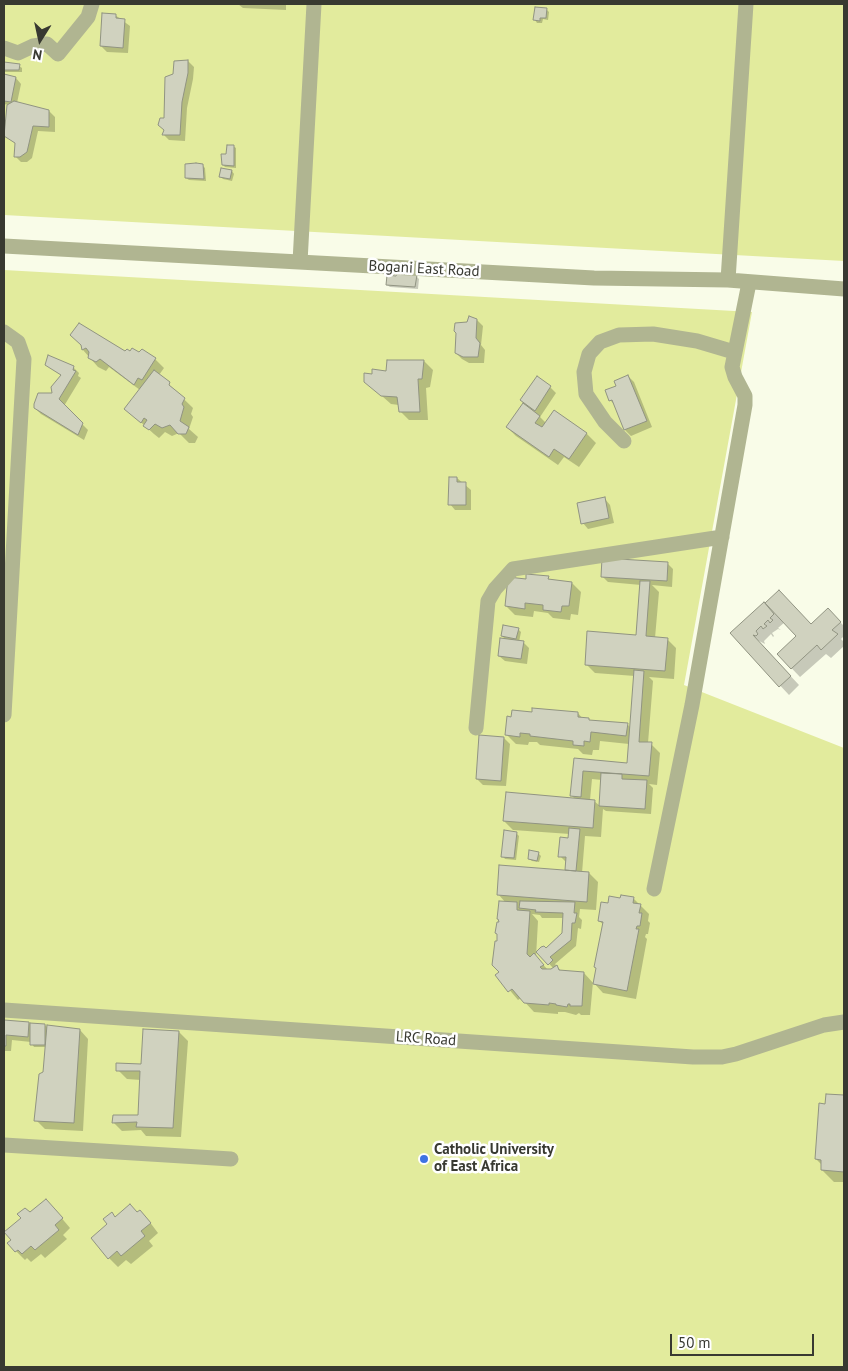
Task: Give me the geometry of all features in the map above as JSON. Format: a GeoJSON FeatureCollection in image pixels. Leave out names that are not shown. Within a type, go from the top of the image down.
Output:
{"type":"FeatureCollection","features":[{"type":"Feature","properties":{"kind":"street"},"geometry":{"type":"LineString","coordinates":[[4,48],[18,54],[33,46],[47,44],[58,54],[88,17],[92,4]]}},
{"type":"Feature","properties":{"kind":"street"},"geometry":{"type":"LineString","coordinates":[[300,262],[314,4]]}},
{"type":"Feature","properties":{"kind":"street"},"geometry":{"type":"LineString","coordinates":[[728,280],[746,4]]}},
{"type":"Feature","properties":{"kind":"street","name":"Bogani East Road"},"geometry":{"type":"LineString","coordinates":[[4,246],[594,278],[728,280],[844,289]]}},
{"type":"Feature","properties":{"kind":"street"},"geometry":{"type":"LineString","coordinates":[[654,889],[692,705],[746,405],[745,396],[733,372],[732,363],[749,283]]}},
{"type":"Feature","properties":{"kind":"street"},"geometry":{"type":"LineString","coordinates":[[4,332],[18,342],[24,358],[4,715]]}},
{"type":"Feature","properties":{"kind":"street"},"geometry":{"type":"LineString","coordinates":[[624,441],[605,422],[586,394],[584,372],[589,354],[600,342],[619,335],[653,334],[697,341],[734,352]]}},
{"type":"Feature","properties":{"kind":"street"},"geometry":{"type":"LineString","coordinates":[[476,728],[488,601],[495,588],[513,569],[722,537]]}},
{"type":"Feature","properties":{"kind":"street","name":"LRC Road"},"geometry":{"type":"LineString","coordinates":[[4,1010],[693,1057],[722,1057],[736,1054],[824,1025],[844,1022]]}},
{"type":"Feature","properties":{"kind":"street"},"geometry":{"type":"LineString","coordinates":[[4,1145],[231,1159]]}},
{"type":"Feature","properties":{"kind":"green space"},"geometry":{"type":"Polygon","coordinates":[[[4,4],[844,4],[844,261],[4,215],[4,4]]]}},
{"type":"Feature","properties":{"kind":"green space"},"geometry":{"type":"Polygon","coordinates":[[[4,270],[752,312],[684,685],[844,748],[844,1367],[4,1367],[4,270]]]}},
{"type":"Feature","properties":{"kind":"building"},"geometry":{"type":"Polygon","coordinates":[[[535,7],[547,8],[546,18],[540,18],[540,21],[533,20],[535,7]]]}},
{"type":"Feature","properties":{"kind":"building"},"geometry":{"type":"Polygon","coordinates":[[[102,13],[116,14],[116,18],[125,19],[123,48],[100,46],[102,13]]]}},
{"type":"Feature","properties":{"kind":"building"},"geometry":{"type":"Polygon","coordinates":[[[188,60],[188,73],[182,102],[180,135],[162,135],[164,130],[158,125],[160,118],[164,118],[165,77],[173,74],[174,61],[188,60]]]}},
{"type":"Feature","properties":{"kind":"building"},"geometry":{"type":"Polygon","coordinates":[[[4,62],[20,64],[19,70],[4,70],[4,62]]]}},
{"type":"Feature","properties":{"kind":"building"},"geometry":{"type":"Polygon","coordinates":[[[4,74],[16,77],[11,102],[4,101],[4,74]]]}},
{"type":"Feature","properties":{"kind":"building"},"geometry":{"type":"Polygon","coordinates":[[[14,101],[49,110],[49,127],[33,126],[27,152],[20,157],[14,157],[15,143],[4,136],[7,105],[14,101]]]}},
{"type":"Feature","properties":{"kind":"building"},"geometry":{"type":"Polygon","coordinates":[[[227,145],[234,145],[234,166],[222,165],[221,154],[226,154],[227,145]]]}},
{"type":"Feature","properties":{"kind":"building"},"geometry":{"type":"Polygon","coordinates":[[[185,164],[203,164],[204,179],[185,178],[185,164]]]}},
{"type":"Feature","properties":{"kind":"building"},"geometry":{"type":"Polygon","coordinates":[[[221,168],[232,170],[230,179],[219,177],[221,168]]]}},
{"type":"Feature","properties":{"kind":"building"},"geometry":{"type":"Polygon","coordinates":[[[399,269],[417,275],[415,287],[386,285],[387,275],[396,276],[399,269]]]}},
{"type":"Feature","properties":{"kind":"building"},"geometry":{"type":"Polygon","coordinates":[[[469,316],[477,319],[476,338],[480,343],[478,357],[463,357],[455,353],[455,323],[467,322],[469,316]]]}},
{"type":"Feature","properties":{"kind":"building"},"geometry":{"type":"Polygon","coordinates":[[[79,323],[125,351],[127,349],[130,351],[132,348],[139,352],[142,349],[156,358],[142,380],[138,378],[134,385],[100,359],[96,362],[88,358],[89,352],[86,348],[82,350],[81,345],[70,335],[79,323]]]}},
{"type":"Feature","properties":{"kind":"building"},"geometry":{"type":"Polygon","coordinates":[[[48,355],[74,366],[73,370],[76,371],[59,399],[83,423],[78,435],[34,408],[38,393],[52,393],[51,387],[61,375],[45,365],[48,355]]]}},
{"type":"Feature","properties":{"kind":"building"},"geometry":{"type":"Polygon","coordinates":[[[387,360],[424,360],[422,379],[418,379],[420,412],[399,412],[397,397],[381,396],[364,382],[364,373],[372,374],[372,369],[386,371],[387,360]]]}},
{"type":"Feature","properties":{"kind":"building"},"geometry":{"type":"Polygon","coordinates":[[[154,370],[170,382],[169,385],[185,398],[182,404],[184,407],[180,421],[189,427],[186,434],[178,434],[170,425],[162,428],[155,424],[149,430],[143,426],[147,420],[144,418],[141,423],[124,409],[154,370]]]}},
{"type":"Feature","properties":{"kind":"building"},"geometry":{"type":"Polygon","coordinates":[[[628,375],[647,421],[624,430],[612,400],[609,401],[605,390],[616,386],[614,381],[628,375]]]}},
{"type":"Feature","properties":{"kind":"building"},"geometry":{"type":"Polygon","coordinates":[[[537,376],[551,386],[535,411],[520,400],[537,376]]]}},
{"type":"Feature","properties":{"kind":"building"},"geometry":{"type":"Polygon","coordinates":[[[523,403],[540,416],[535,423],[542,427],[554,410],[587,433],[569,459],[554,449],[549,457],[506,427],[523,403]]]}},
{"type":"Feature","properties":{"kind":"building"},"geometry":{"type":"Polygon","coordinates":[[[449,477],[457,477],[457,482],[466,482],[466,505],[448,505],[449,477]]]}},
{"type":"Feature","properties":{"kind":"building"},"geometry":{"type":"Polygon","coordinates":[[[605,497],[609,518],[581,524],[577,503],[605,497]]]}},
{"type":"Feature","properties":{"kind":"building"},"geometry":{"type":"Polygon","coordinates":[[[602,558],[668,562],[667,581],[601,577],[602,558]]]}},
{"type":"Feature","properties":{"kind":"building"},"geometry":{"type":"Polygon","coordinates":[[[526,574],[549,576],[548,579],[572,582],[569,606],[562,606],[561,612],[543,610],[543,605],[525,603],[525,609],[505,606],[508,577],[526,579],[526,574]]]}},
{"type":"Feature","properties":{"kind":"building"},"geometry":{"type":"Polygon","coordinates":[[[640,581],[650,581],[646,636],[668,638],[665,671],[585,665],[587,631],[636,635],[640,581]]]}},
{"type":"Feature","properties":{"kind":"building"},"geometry":{"type":"Polygon","coordinates":[[[779,590],[811,624],[828,608],[841,622],[832,630],[838,634],[821,650],[817,645],[791,669],[777,654],[796,636],[765,603],[779,590]]]}},
{"type":"Feature","properties":{"kind":"building"},"geometry":{"type":"Polygon","coordinates":[[[764,602],[774,614],[770,618],[773,620],[770,623],[768,620],[764,624],[767,626],[763,629],[761,626],[756,631],[758,634],[756,636],[753,635],[791,676],[779,687],[730,633],[764,602]]]}},
{"type":"Feature","properties":{"kind":"building"},"geometry":{"type":"Polygon","coordinates":[[[503,625],[519,628],[516,639],[501,636],[503,625]]]}},
{"type":"Feature","properties":{"kind":"building"},"geometry":{"type":"Polygon","coordinates":[[[500,638],[524,641],[521,659],[498,656],[500,638]]]}},
{"type":"Feature","properties":{"kind":"building"},"geometry":{"type":"Polygon","coordinates":[[[634,670],[644,671],[639,742],[652,742],[649,776],[583,771],[581,797],[570,796],[574,758],[627,763],[634,670]]]}},
{"type":"Feature","properties":{"kind":"building"},"geometry":{"type":"Polygon","coordinates":[[[532,708],[578,712],[578,717],[589,718],[589,720],[628,723],[626,736],[591,732],[590,742],[584,741],[584,746],[573,745],[573,741],[530,736],[530,734],[520,733],[520,737],[505,735],[507,716],[511,717],[512,710],[532,712],[532,708]]]}},
{"type":"Feature","properties":{"kind":"building"},"geometry":{"type":"Polygon","coordinates":[[[479,735],[504,737],[501,781],[476,779],[479,735]]]}},
{"type":"Feature","properties":{"kind":"building"},"geometry":{"type":"Polygon","coordinates":[[[601,773],[622,774],[622,779],[647,780],[645,809],[599,806],[601,773]]]}},
{"type":"Feature","properties":{"kind":"building"},"geometry":{"type":"Polygon","coordinates":[[[506,792],[595,800],[593,828],[503,821],[506,792]]]}},
{"type":"Feature","properties":{"kind":"building"},"geometry":{"type":"Polygon","coordinates":[[[569,828],[580,829],[576,871],[565,870],[566,857],[558,857],[560,837],[568,838],[569,828]]]}},
{"type":"Feature","properties":{"kind":"building"},"geometry":{"type":"Polygon","coordinates":[[[504,830],[517,832],[514,858],[501,857],[504,830]]]}},
{"type":"Feature","properties":{"kind":"building"},"geometry":{"type":"Polygon","coordinates":[[[529,850],[539,852],[537,861],[528,859],[529,850]]]}},
{"type":"Feature","properties":{"kind":"building"},"geometry":{"type":"Polygon","coordinates":[[[499,865],[589,872],[587,902],[497,895],[499,865]]]}},
{"type":"Feature","properties":{"kind":"building"},"geometry":{"type":"Polygon","coordinates":[[[621,895],[634,897],[633,903],[641,904],[639,913],[642,913],[640,926],[637,926],[636,929],[639,929],[627,991],[593,984],[596,968],[594,967],[603,922],[598,921],[601,902],[608,903],[609,896],[620,898],[621,895]]]}},
{"type":"Feature","properties":{"kind":"building"},"geometry":{"type":"Polygon","coordinates":[[[499,901],[517,902],[517,910],[530,911],[527,954],[530,957],[534,953],[544,965],[540,967],[542,969],[551,969],[557,965],[559,970],[584,972],[582,1006],[570,1006],[568,1004],[567,1007],[549,1003],[549,1005],[524,1003],[512,989],[508,992],[495,975],[499,972],[492,965],[495,941],[497,941],[497,934],[495,933],[497,922],[499,922],[497,919],[499,901]]]}},
{"type":"Feature","properties":{"kind":"building"},"geometry":{"type":"Polygon","coordinates":[[[520,901],[575,902],[574,913],[577,913],[575,923],[572,923],[571,940],[550,957],[553,960],[548,965],[536,952],[541,947],[544,946],[546,948],[562,933],[563,913],[535,912],[536,910],[519,908],[520,901]]]}},
{"type":"Feature","properties":{"kind":"building"},"geometry":{"type":"Polygon","coordinates":[[[4,1020],[29,1022],[28,1037],[6,1035],[6,1046],[4,1046],[4,1020]]]}},
{"type":"Feature","properties":{"kind":"building"},"geometry":{"type":"Polygon","coordinates":[[[30,1023],[45,1024],[45,1045],[30,1045],[30,1023]]]}},
{"type":"Feature","properties":{"kind":"building"},"geometry":{"type":"Polygon","coordinates":[[[47,1025],[80,1029],[74,1123],[34,1121],[39,1074],[43,1072],[47,1025]]]}},
{"type":"Feature","properties":{"kind":"building"},"geometry":{"type":"Polygon","coordinates":[[[143,1029],[179,1031],[173,1128],[136,1127],[137,1122],[112,1123],[113,1115],[138,1115],[140,1071],[116,1071],[116,1063],[141,1064],[143,1029]]]}},
{"type":"Feature","properties":{"kind":"building"},"geometry":{"type":"Polygon","coordinates":[[[826,1094],[844,1095],[844,1172],[821,1170],[821,1160],[815,1159],[819,1103],[825,1104],[826,1094]]]}},
{"type":"Feature","properties":{"kind":"building"},"geometry":{"type":"Polygon","coordinates":[[[46,1199],[63,1218],[55,1225],[59,1230],[35,1250],[31,1246],[22,1254],[18,1250],[15,1252],[7,1243],[11,1240],[4,1232],[21,1218],[17,1214],[25,1208],[30,1212],[46,1199]]]}},
{"type":"Feature","properties":{"kind":"building"},"geometry":{"type":"Polygon","coordinates":[[[130,1204],[137,1212],[140,1210],[151,1223],[141,1231],[145,1236],[121,1256],[117,1251],[108,1259],[91,1238],[107,1224],[103,1219],[112,1212],[115,1217],[130,1204]]]}},
{"type":"Feature","properties":{"kind":"place","name":"Catholic University of East Africa"},"geometry":{"type":"Point","coordinates":[424,1159]}}]}
